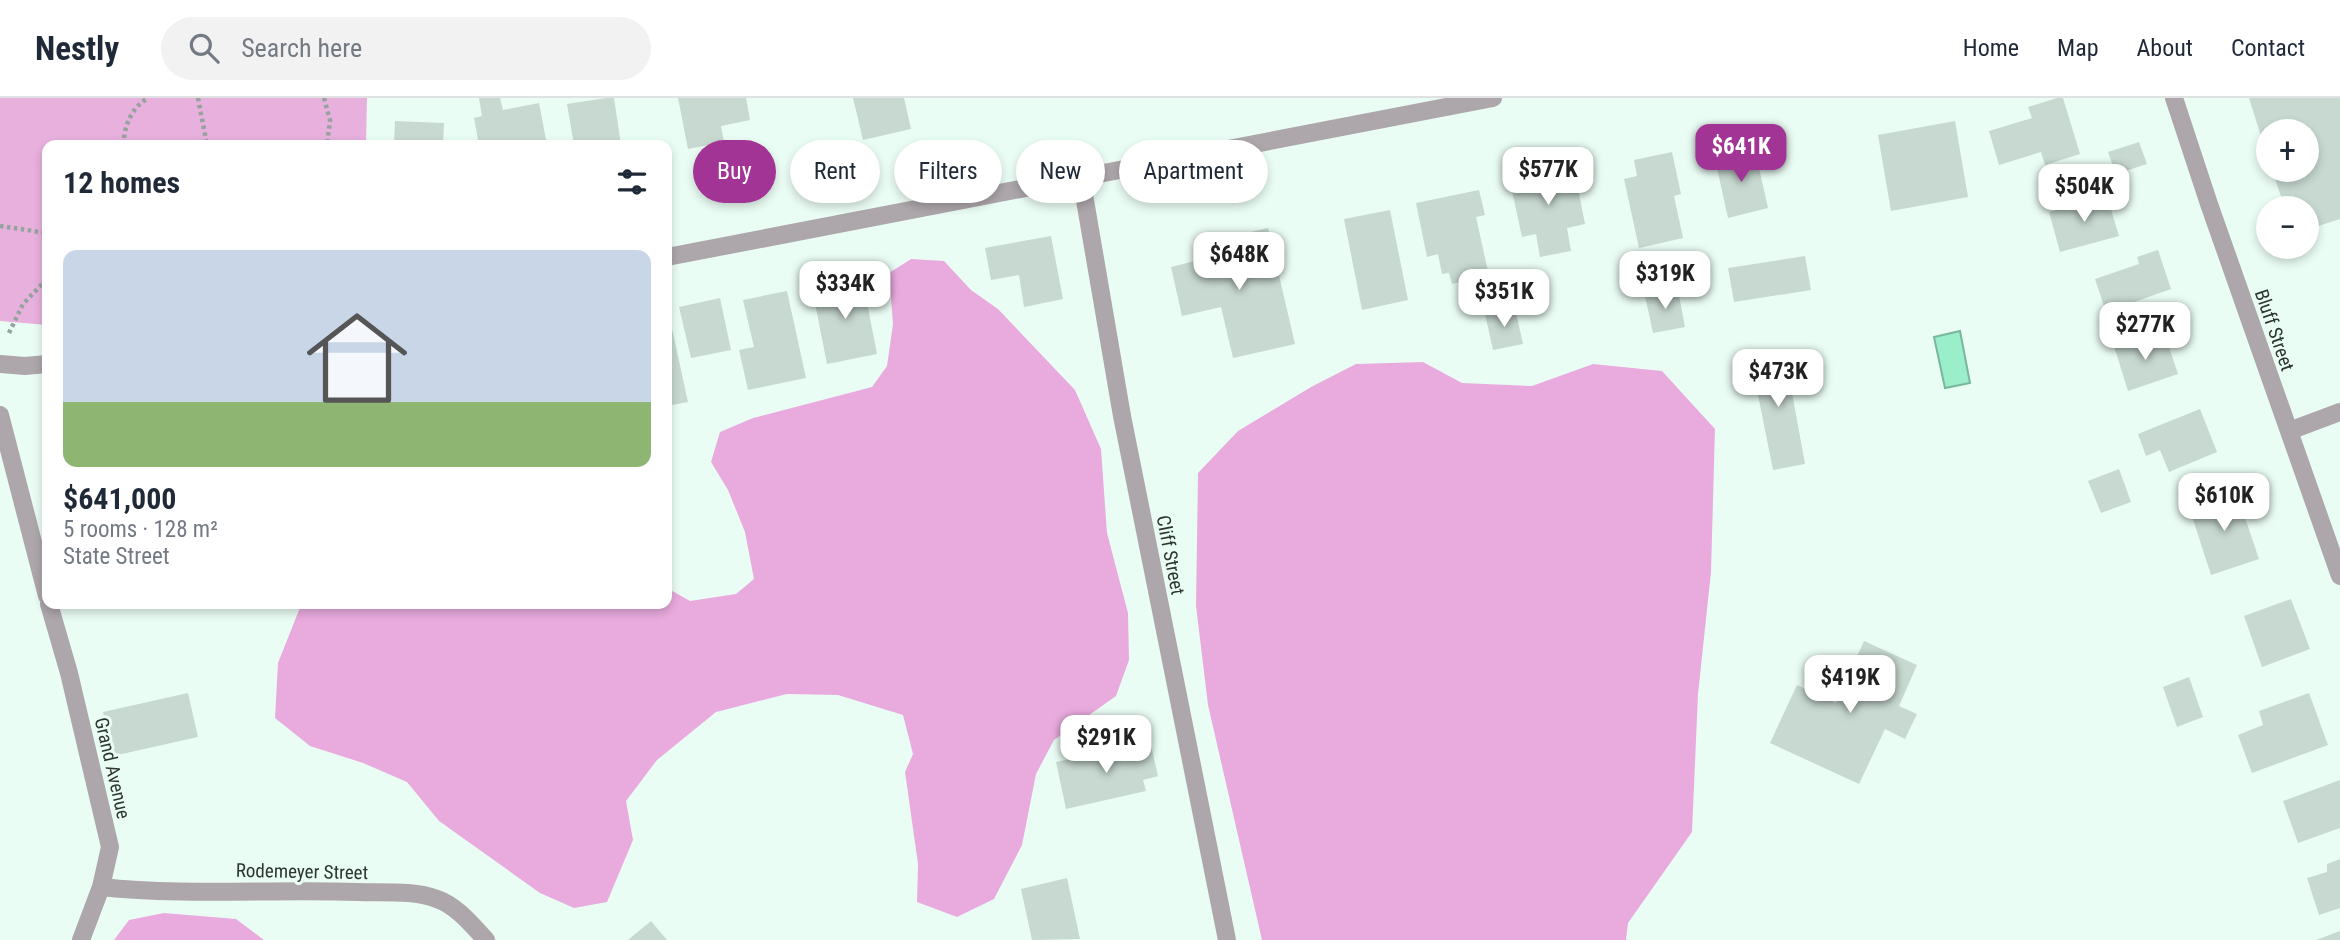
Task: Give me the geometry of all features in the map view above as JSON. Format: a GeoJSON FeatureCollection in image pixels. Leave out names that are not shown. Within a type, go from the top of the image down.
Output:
{"type":"FeatureCollection","features":[{"type":"Feature","properties":{"kind":"street"},"geometry":{"type":"LineString","coordinates":[[1105,172],[1493,98]]}},
{"type":"Feature","properties":{"kind":"street","name":"Bluff Street"},"geometry":{"type":"LineString","coordinates":[[2174,98],[2340,576]]}},
{"type":"Feature","properties":{"kind":"street"},"geometry":{"type":"LineString","coordinates":[[672,256],[1016,190]]}},
{"type":"Feature","properties":{"kind":"street","name":"Cliff Street"},"geometry":{"type":"LineString","coordinates":[[1085,203],[1122,416],[1227,940]]}},
{"type":"Feature","properties":{"kind":"street"},"geometry":{"type":"LineString","coordinates":[[0,364],[42,364]]}},
{"type":"Feature","properties":{"kind":"street"},"geometry":{"type":"LineString","coordinates":[[2289,431],[2340,412]]}},
{"type":"Feature","properties":{"kind":"street"},"geometry":{"type":"LineString","coordinates":[[0,415],[42,577]]}},
{"type":"Feature","properties":{"kind":"street","name":"Grand Avenue"},"geometry":{"type":"LineString","coordinates":[[51,609],[110,847],[101,887],[81,940]]}},
{"type":"Feature","properties":{"kind":"street","name":"Rodemeyer Street"},"geometry":{"type":"LineString","coordinates":[[101,887],[146,892],[315,891],[421,895],[439,899],[455,909],[486,940]]}},
{"type":"Feature","properties":{"kind":"path"},"geometry":{"type":"LineString","coordinates":[[125,140],[131,114],[148,98]]}},
{"type":"Feature","properties":{"kind":"path"},"geometry":{"type":"LineString","coordinates":[[198,98],[206,140]]}},
{"type":"Feature","properties":{"kind":"path"},"geometry":{"type":"LineString","coordinates":[[324,98],[330,120],[328,140]]}},
{"type":"Feature","properties":{"kind":"path"},"geometry":{"type":"LineString","coordinates":[[0,226],[42,232]]}},
{"type":"Feature","properties":{"kind":"path"},"geometry":{"type":"LineString","coordinates":[[9,333],[23,304],[42,284]]}},
{"type":"Feature","properties":{"kind":"shaded area"},"geometry":{"type":"Polygon","coordinates":[[[0,98],[367,98],[366,140],[42,140],[42,325],[0,321],[0,98]]]}},
{"type":"Feature","properties":{"kind":"shaded area"},"geometry":{"type":"Polygon","coordinates":[[[911,259],[944,261],[971,290],[998,309],[1075,390],[1101,449],[1107,533],[1128,613],[1129,660],[1116,696],[1054,740],[1036,774],[1022,845],[994,899],[957,917],[917,902],[918,864],[905,772],[913,754],[903,715],[838,695],[787,694],[716,712],[657,760],[626,801],[633,840],[607,902],[574,908],[540,893],[439,821],[407,782],[363,763],[310,746],[275,718],[278,663],[299,609],[672,609],[672,591],[690,601],[736,594],[754,579],[745,532],[728,490],[711,462],[720,432],[753,418],[872,387],[887,366],[893,324],[889,273],[911,259]]]}},
{"type":"Feature","properties":{"kind":"shaded area"},"geometry":{"type":"Polygon","coordinates":[[[1960,331],[1970,383],[1945,388],[1934,337],[1960,331]]]}},
{"type":"Feature","properties":{"kind":"shaded area"},"geometry":{"type":"Polygon","coordinates":[[[1423,362],[1462,383],[1532,386],[1593,364],[1662,371],[1715,429],[1711,572],[1698,694],[1692,832],[1628,923],[1626,940],[1262,940],[1208,705],[1196,606],[1198,473],[1238,431],[1311,387],[1356,364],[1423,362]]]}},
{"type":"Feature","properties":{"kind":"shaded area"},"geometry":{"type":"Polygon","coordinates":[[[164,913],[236,919],[264,940],[114,940],[129,920],[164,913]]]}},
{"type":"Feature","properties":{"kind":"building"},"geometry":{"type":"Polygon","coordinates":[[[479,98],[500,98],[503,110],[539,103],[546,140],[478,140],[474,118],[482,116],[479,98]]]}},
{"type":"Feature","properties":{"kind":"building"},"geometry":{"type":"Polygon","coordinates":[[[614,98],[620,140],[573,140],[567,104],[614,98]]]}},
{"type":"Feature","properties":{"kind":"building"},"geometry":{"type":"Polygon","coordinates":[[[678,98],[746,98],[750,120],[721,126],[724,140],[693,140],[693,148],[688,149],[678,98]]]}},
{"type":"Feature","properties":{"kind":"building"},"geometry":{"type":"Polygon","coordinates":[[[853,98],[904,98],[911,129],[863,140],[853,98]]]}},
{"type":"Feature","properties":{"kind":"building"},"geometry":{"type":"Polygon","coordinates":[[[2063,98],[2080,154],[2045,165],[2041,152],[1999,165],[1989,131],[2032,118],[2028,107],[2063,98]]]}},
{"type":"Feature","properties":{"kind":"building"},"geometry":{"type":"Polygon","coordinates":[[[2249,98],[2340,98],[2340,219],[2319,226],[2319,196],[2281,196],[2276,182],[2319,182],[2319,119],[2256,120],[2249,98]]]}},
{"type":"Feature","properties":{"kind":"building"},"geometry":{"type":"Polygon","coordinates":[[[395,121],[444,123],[443,140],[394,140],[395,121]]]}},
{"type":"Feature","properties":{"kind":"building"},"geometry":{"type":"Polygon","coordinates":[[[1955,121],[1968,197],[1891,211],[1878,135],[1955,121]]]}},
{"type":"Feature","properties":{"kind":"building"},"geometry":{"type":"Polygon","coordinates":[[[2139,142],[2147,164],[2116,174],[2108,152],[2139,142]]]}},
{"type":"Feature","properties":{"kind":"building"},"geometry":{"type":"Polygon","coordinates":[[[1755,150],[1768,208],[1728,218],[1715,159],[1755,150]]]}},
{"type":"Feature","properties":{"kind":"building"},"geometry":{"type":"Polygon","coordinates":[[[1672,152],[1681,194],[1674,196],[1683,238],[1639,248],[1624,179],[1637,176],[1634,160],[1672,152]]]}},
{"type":"Feature","properties":{"kind":"building"},"geometry":{"type":"Polygon","coordinates":[[[1573,163],[1585,224],[1567,228],[1571,251],[1540,257],[1536,234],[1522,237],[1509,177],[1573,163]]]}},
{"type":"Feature","properties":{"kind":"building"},"geometry":{"type":"Polygon","coordinates":[[[1479,190],[1485,215],[1476,217],[1489,276],[1452,284],[1449,273],[1442,274],[1438,254],[1427,257],[1416,203],[1479,190]]]}},
{"type":"Feature","properties":{"kind":"building"},"geometry":{"type":"Polygon","coordinates":[[[2107,196],[2119,236],[2060,252],[2049,212],[2107,196]]]}},
{"type":"Feature","properties":{"kind":"building"},"geometry":{"type":"Polygon","coordinates":[[[1390,210],[1408,300],[1362,310],[1344,219],[1390,210]]]}},
{"type":"Feature","properties":{"kind":"building"},"geometry":{"type":"Polygon","coordinates":[[[1268,228],[1295,344],[1233,358],[1221,307],[1182,316],[1171,267],[1211,257],[1208,242],[1268,228]]]}},
{"type":"Feature","properties":{"kind":"building"},"geometry":{"type":"Polygon","coordinates":[[[1051,236],[1063,299],[1024,307],[1019,275],[991,280],[985,248],[1051,236]]]}},
{"type":"Feature","properties":{"kind":"building"},"geometry":{"type":"Polygon","coordinates":[[[2158,250],[2171,289],[2106,312],[2095,279],[2139,264],[2137,257],[2158,250]]]}},
{"type":"Feature","properties":{"kind":"building"},"geometry":{"type":"Polygon","coordinates":[[[1805,256],[1811,290],[1734,302],[1728,268],[1805,256]]]}},
{"type":"Feature","properties":{"kind":"building"},"geometry":{"type":"Polygon","coordinates":[[[862,277],[877,354],[827,364],[812,288],[862,277]]]}},
{"type":"Feature","properties":{"kind":"building"},"geometry":{"type":"Polygon","coordinates":[[[1678,290],[1685,327],[1653,333],[1645,296],[1678,290]]]}},
{"type":"Feature","properties":{"kind":"building"},"geometry":{"type":"Polygon","coordinates":[[[787,291],[806,378],[748,390],[739,350],[754,347],[743,300],[787,291]]]}},
{"type":"Feature","properties":{"kind":"building"},"geometry":{"type":"Polygon","coordinates":[[[720,298],[731,350],[691,358],[679,307],[720,298]]]}},
{"type":"Feature","properties":{"kind":"building"},"geometry":{"type":"Polygon","coordinates":[[[1515,308],[1523,344],[1493,350],[1485,314],[1515,308]]]}},
{"type":"Feature","properties":{"kind":"building"},"geometry":{"type":"Polygon","coordinates":[[[672,328],[688,402],[672,405],[672,328]]]}},
{"type":"Feature","properties":{"kind":"building"},"geometry":{"type":"Polygon","coordinates":[[[2148,335],[2151,343],[2166,338],[2178,374],[2128,391],[2114,346],[2148,335]]]}},
{"type":"Feature","properties":{"kind":"building"},"geometry":{"type":"Polygon","coordinates":[[[1784,349],[1805,464],[1773,470],[1750,355],[1784,349]]]}},
{"type":"Feature","properties":{"kind":"building"},"geometry":{"type":"Polygon","coordinates":[[[2200,409],[2217,452],[2169,472],[2160,450],[2146,456],[2138,434],[2200,409]]]}},
{"type":"Feature","properties":{"kind":"building"},"geometry":{"type":"Polygon","coordinates":[[[2119,469],[2131,502],[2101,513],[2088,481],[2119,469]]]}},
{"type":"Feature","properties":{"kind":"building"},"geometry":{"type":"Polygon","coordinates":[[[2236,491],[2259,559],[2211,575],[2189,507],[2236,491]]]}},
{"type":"Feature","properties":{"kind":"building"},"geometry":{"type":"Polygon","coordinates":[[[2291,599],[2310,649],[2262,667],[2244,616],[2291,599]]]}},
{"type":"Feature","properties":{"kind":"building"},"geometry":{"type":"Polygon","coordinates":[[[1864,641],[1917,665],[1899,706],[1917,714],[1905,739],[1885,729],[1859,784],[1770,743],[1797,685],[1836,703],[1864,641]]]}},
{"type":"Feature","properties":{"kind":"building"},"geometry":{"type":"Polygon","coordinates":[[[2189,677],[2203,717],[2177,727],[2163,687],[2189,677]]]}},
{"type":"Feature","properties":{"kind":"building"},"geometry":{"type":"Polygon","coordinates":[[[188,693],[198,737],[113,756],[103,712],[188,693]]]}},
{"type":"Feature","properties":{"kind":"building"},"geometry":{"type":"Polygon","coordinates":[[[2309,693],[2328,745],[2252,773],[2238,735],[2263,725],[2259,711],[2309,693]]]}},
{"type":"Feature","properties":{"kind":"building"},"geometry":{"type":"Polygon","coordinates":[[[1150,741],[1158,776],[1143,780],[1146,791],[1066,809],[1056,762],[1150,741]]]}},
{"type":"Feature","properties":{"kind":"building"},"geometry":{"type":"Polygon","coordinates":[[[2340,780],[2340,828],[2298,843],[2283,801],[2340,780]]]}},
{"type":"Feature","properties":{"kind":"building"},"geometry":{"type":"Polygon","coordinates":[[[2340,859],[2340,908],[2319,915],[2307,878],[2327,872],[2327,864],[2340,859]]]}},
{"type":"Feature","properties":{"kind":"building"},"geometry":{"type":"Polygon","coordinates":[[[1067,878],[1080,939],[1032,940],[1021,889],[1067,878]]]}},
{"type":"Feature","properties":{"kind":"building"},"geometry":{"type":"Polygon","coordinates":[[[651,921],[667,940],[628,940],[651,921]]]}},
{"type":"Feature","properties":{"kind":"building"},"geometry":{"type":"Polygon","coordinates":[[[2340,931],[2340,940],[2316,940],[2340,931]]]}}]}
